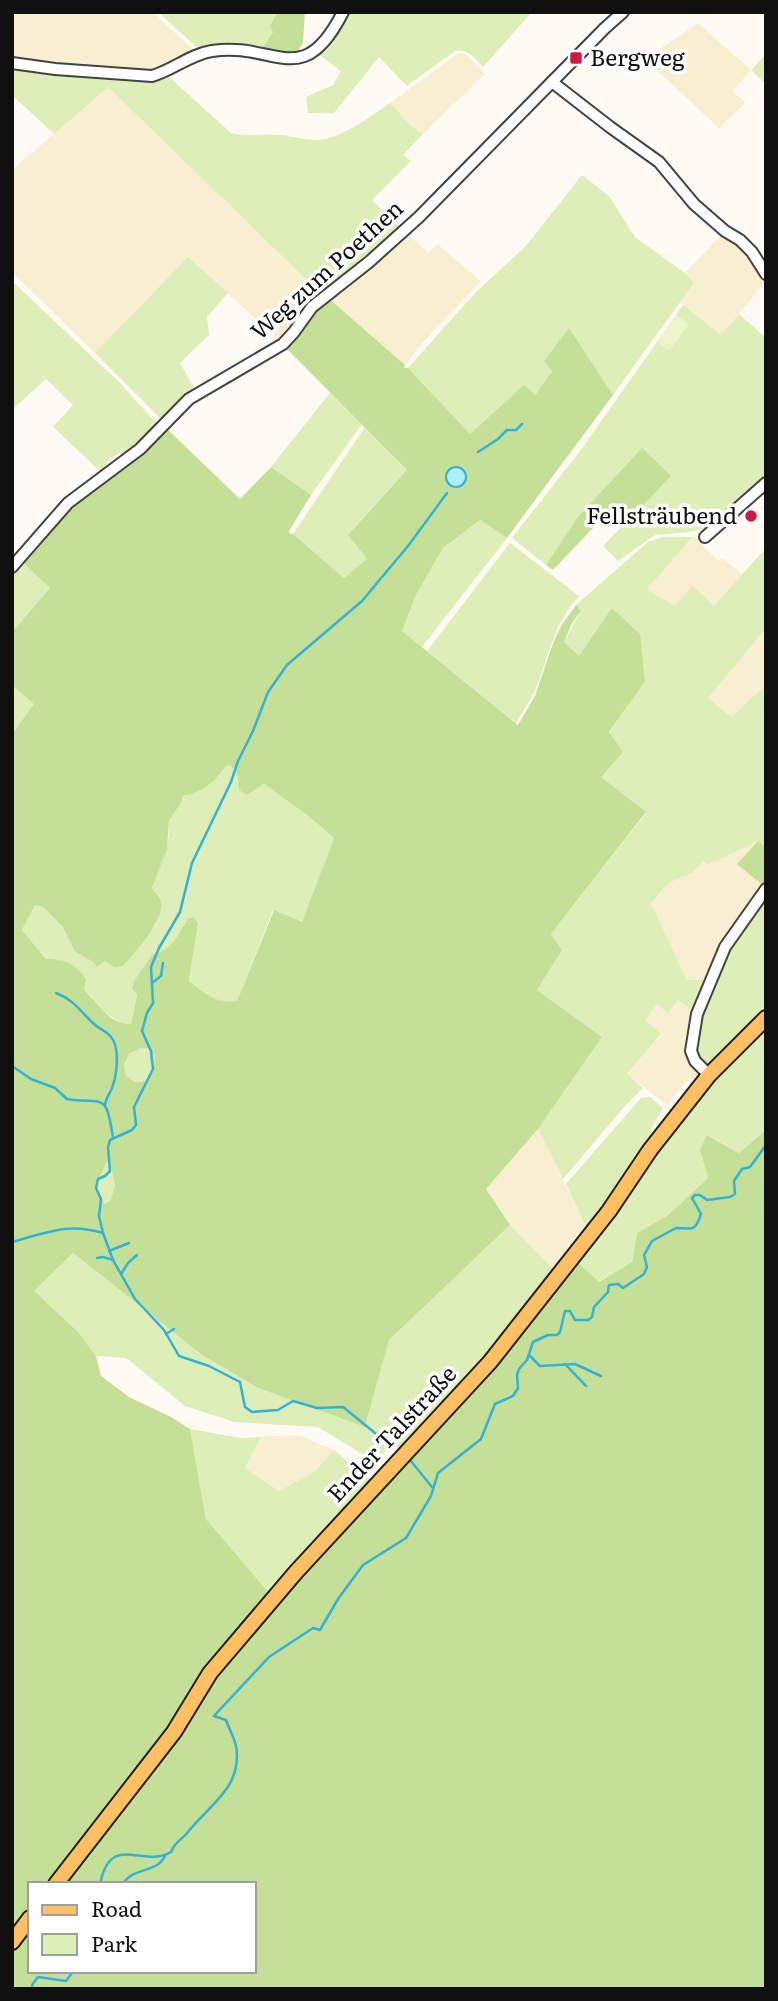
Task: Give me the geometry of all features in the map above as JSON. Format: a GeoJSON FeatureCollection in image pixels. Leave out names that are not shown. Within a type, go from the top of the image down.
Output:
{"type":"FeatureCollection","features":[{"type":"Feature","properties":{"kind":"main road","name":"Ender Talstraße"},"geometry":{"type":"LineString","coordinates":[[59,1882],[174,1732],[210,1673],[288,1581],[490,1362],[609,1211],[650,1150],[709,1074],[766,1018]]}},
{"type":"Feature","properties":{"kind":"main road"},"geometry":{"type":"LineString","coordinates":[[12,1942],[28,1921]]}},
{"type":"Feature","properties":{"kind":"street"},"geometry":{"type":"LineString","coordinates":[[12,63],[152,76],[167,72],[201,53],[213,50],[248,51],[293,59],[315,50],[331,36],[343,12]]}},
{"type":"Feature","properties":{"kind":"street","name":"Weg zum Poethen"},"geometry":{"type":"LineString","coordinates":[[12,567],[68,502],[140,449],[189,399],[283,344],[312,307],[369,262],[419,217],[605,27],[623,12]]}},
{"type":"Feature","properties":{"kind":"street"},"geometry":{"type":"LineString","coordinates":[[552,82],[659,162],[694,204],[725,231],[740,240],[766,274]]}},
{"type":"Feature","properties":{"kind":"street"},"geometry":{"type":"LineString","coordinates":[[705,537],[766,483]]}},
{"type":"Feature","properties":{"kind":"street"},"geometry":{"type":"LineString","coordinates":[[709,1074],[695,1061],[691,1051],[697,1014],[725,947],[766,889]]}},
{"type":"Feature","properties":{"kind":"shaded area"},"geometry":{"type":"Polygon","coordinates":[[[12,12],[152,12],[196,52],[151,73],[12,60],[12,12]]]}},
{"type":"Feature","properties":{"kind":"shaded area"},"geometry":{"type":"Polygon","coordinates":[[[698,23],[751,70],[732,92],[746,102],[719,128],[645,59],[698,23]]]}},
{"type":"Feature","properties":{"kind":"shaded area"},"geometry":{"type":"Polygon","coordinates":[[[461,53],[466,54],[485,74],[423,134],[411,126],[390,103],[461,53]]]}},
{"type":"Feature","properties":{"kind":"shaded area"},"geometry":{"type":"Polygon","coordinates":[[[108,87],[321,294],[282,343],[188,257],[95,353],[12,272],[12,170],[108,87]]]}},
{"type":"Feature","properties":{"kind":"shaded area"},"geometry":{"type":"Polygon","coordinates":[[[405,232],[429,253],[437,244],[481,281],[405,365],[326,296],[405,232]]]}},
{"type":"Feature","properties":{"kind":"shaded area"},"geometry":{"type":"Polygon","coordinates":[[[724,232],[752,254],[766,276],[766,281],[721,335],[679,302],[694,283],[685,273],[724,232]]]}},
{"type":"Feature","properties":{"kind":"shaded area"},"geometry":{"type":"Polygon","coordinates":[[[695,536],[719,561],[722,558],[742,574],[714,607],[675,606],[646,589],[691,537],[695,536]]]}},
{"type":"Feature","properties":{"kind":"shaded area"},"geometry":{"type":"Polygon","coordinates":[[[766,628],[766,685],[731,717],[707,698],[766,628]]]}},
{"type":"Feature","properties":{"kind":"shaded area"},"geometry":{"type":"Polygon","coordinates":[[[758,841],[765,887],[709,980],[687,980],[651,905],[668,883],[703,861],[707,865],[758,841]]]}},
{"type":"Feature","properties":{"kind":"shaded area"},"geometry":{"type":"Polygon","coordinates":[[[678,1000],[695,1013],[693,1062],[699,1073],[685,1083],[667,1105],[627,1074],[661,1035],[644,1020],[657,1003],[678,1000]]]}},
{"type":"Feature","properties":{"kind":"shaded area"},"geometry":{"type":"Polygon","coordinates":[[[538,1129],[588,1231],[555,1271],[510,1225],[486,1189],[538,1129]]]}},
{"type":"Feature","properties":{"kind":"shaded area"},"geometry":{"type":"Polygon","coordinates":[[[298,1435],[334,1450],[314,1472],[279,1491],[245,1468],[261,1437],[298,1435]]]}},
{"type":"Feature","properties":{"kind":"green space"},"geometry":{"type":"Polygon","coordinates":[[[158,12],[277,12],[271,27],[273,32],[260,51],[201,51],[158,12]]]}},
{"type":"Feature","properties":{"kind":"green space"},"geometry":{"type":"Polygon","coordinates":[[[277,12],[305,12],[303,43],[296,54],[260,51],[273,32],[270,27],[277,12]]]}},
{"type":"Feature","properties":{"kind":"green space"},"geometry":{"type":"Polygon","coordinates":[[[345,12],[532,12],[483,67],[467,53],[455,51],[407,86],[379,57],[334,113],[308,113],[306,97],[333,85],[341,71],[317,53],[345,12]]]}},
{"type":"Feature","properties":{"kind":"green space"},"geometry":{"type":"Polygon","coordinates":[[[766,54],[766,84],[751,70],[766,54]]]}},
{"type":"Feature","properties":{"kind":"green space"},"geometry":{"type":"Polygon","coordinates":[[[12,66],[167,75],[231,133],[237,134],[327,139],[356,126],[390,103],[411,126],[423,134],[403,155],[411,161],[372,200],[402,229],[321,294],[108,87],[54,134],[12,95],[12,66]]]}},
{"type":"Feature","properties":{"kind":"green space"},"geometry":{"type":"Polygon","coordinates":[[[582,175],[609,196],[635,237],[685,273],[694,283],[613,395],[569,329],[559,344],[552,371],[534,396],[524,385],[470,435],[408,368],[476,292],[526,246],[582,175]]]}},
{"type":"Feature","properties":{"kind":"green space"},"geometry":{"type":"Polygon","coordinates":[[[188,257],[228,293],[207,317],[209,335],[180,363],[196,391],[163,421],[95,353],[188,257]]]}},
{"type":"Feature","properties":{"kind":"green space"},"geometry":{"type":"Polygon","coordinates":[[[12,281],[120,383],[159,426],[124,458],[120,453],[106,462],[109,468],[101,472],[53,427],[73,405],[46,379],[12,410],[12,281]]]}},
{"type":"Feature","properties":{"kind":"green space"},"geometry":{"type":"Polygon","coordinates":[[[326,296],[405,365],[404,368],[408,368],[470,434],[524,385],[535,395],[552,371],[544,361],[569,328],[613,395],[507,538],[480,520],[443,548],[417,593],[402,631],[518,725],[535,696],[561,626],[577,604],[581,611],[572,623],[564,642],[579,656],[612,608],[640,634],[645,682],[609,732],[623,752],[601,777],[646,812],[551,934],[562,950],[537,990],[602,1037],[538,1129],[486,1189],[510,1225],[389,1340],[365,1427],[258,1388],[202,1355],[73,1253],[34,1291],[78,1332],[96,1356],[101,1376],[129,1397],[190,1429],[206,1519],[270,1594],[183,1717],[54,1882],[28,1882],[28,1915],[12,1936],[12,734],[34,704],[12,685],[12,632],[50,588],[21,561],[69,504],[164,426],[240,499],[271,467],[311,495],[289,533],[344,578],[367,559],[348,535],[407,470],[284,346],[326,296]],[[230,765],[207,786],[183,796],[169,821],[167,849],[152,888],[159,897],[160,914],[150,933],[123,966],[114,967],[105,961],[97,967],[75,952],[63,927],[43,907],[35,905],[22,930],[46,959],[64,961],[78,970],[86,979],[84,990],[116,1021],[131,1024],[137,995],[132,988],[135,979],[153,954],[174,941],[188,919],[194,917],[198,924],[189,981],[211,997],[223,1001],[237,1001],[274,910],[302,922],[334,838],[264,784],[247,795],[239,790],[237,774],[230,765]],[[141,1048],[129,1054],[124,1065],[126,1076],[135,1082],[146,1081],[154,1071],[155,1056],[149,1049],[141,1048]],[[110,1162],[106,1163],[99,1179],[98,1187],[104,1204],[110,1201],[115,1186],[110,1162]]]}},
{"type":"Feature","properties":{"kind":"green space"},"geometry":{"type":"Polygon","coordinates":[[[683,305],[721,335],[739,314],[766,338],[766,481],[712,526],[690,532],[655,535],[618,561],[603,546],[671,476],[642,449],[577,518],[546,565],[512,538],[583,447],[683,305]]]}},
{"type":"Feature","properties":{"kind":"green space"},"geometry":{"type":"Polygon","coordinates":[[[676,315],[689,324],[669,351],[657,342],[676,315]]]}},
{"type":"Feature","properties":{"kind":"green space"},"geometry":{"type":"Polygon","coordinates":[[[330,393],[362,424],[311,495],[271,467],[330,393]]]}},
{"type":"Feature","properties":{"kind":"green space"},"geometry":{"type":"Polygon","coordinates":[[[365,427],[407,470],[348,535],[367,559],[344,578],[293,534],[365,427]]]}},
{"type":"Feature","properties":{"kind":"green space"},"geometry":{"type":"Polygon","coordinates":[[[642,448],[671,476],[628,521],[613,507],[553,570],[546,565],[577,518],[642,448]]]}},
{"type":"Feature","properties":{"kind":"green space"},"geometry":{"type":"Polygon","coordinates":[[[480,520],[507,538],[422,647],[402,631],[417,593],[443,548],[480,520]]]}},
{"type":"Feature","properties":{"kind":"green space"},"geometry":{"type":"Polygon","coordinates":[[[663,537],[692,537],[647,589],[675,606],[693,586],[714,606],[763,551],[766,554],[766,628],[708,698],[731,717],[766,685],[766,847],[758,841],[707,865],[703,861],[693,872],[668,883],[651,904],[687,980],[709,980],[695,1013],[678,1000],[668,1013],[657,1004],[645,1020],[661,1034],[627,1074],[643,1088],[563,1179],[538,1129],[602,1037],[537,990],[562,950],[551,934],[646,813],[601,777],[609,733],[645,682],[579,656],[564,642],[581,611],[577,604],[648,542],[663,537]]]}},
{"type":"Feature","properties":{"kind":"green space"},"geometry":{"type":"Polygon","coordinates":[[[510,543],[579,596],[556,632],[539,682],[516,723],[427,651],[510,543]]]}},
{"type":"Feature","properties":{"kind":"green space"},"geometry":{"type":"Polygon","coordinates":[[[21,561],[50,588],[12,632],[12,571],[21,561]]]}},
{"type":"Feature","properties":{"kind":"green space"},"geometry":{"type":"Polygon","coordinates":[[[12,685],[35,703],[12,734],[12,685]]]}},
{"type":"Feature","properties":{"kind":"green space"},"geometry":{"type":"Polygon","coordinates":[[[230,765],[237,774],[237,782],[247,795],[264,784],[334,838],[302,923],[273,910],[237,1001],[222,1001],[211,997],[189,981],[198,924],[188,919],[174,941],[165,950],[153,954],[135,979],[132,988],[137,994],[131,1024],[123,1025],[102,1010],[90,995],[46,959],[22,930],[35,905],[43,907],[63,927],[75,952],[93,962],[138,948],[159,917],[160,899],[152,888],[169,837],[169,821],[183,796],[206,786],[230,765]]]}},
{"type":"Feature","properties":{"kind":"green space"},"geometry":{"type":"Polygon","coordinates":[[[758,841],[766,847],[765,887],[737,864],[758,841]]]}},
{"type":"Feature","properties":{"kind":"green space"},"geometry":{"type":"Polygon","coordinates":[[[766,892],[766,1007],[708,1067],[692,1050],[699,1014],[728,946],[766,892]]]}},
{"type":"Feature","properties":{"kind":"green space"},"geometry":{"type":"Polygon","coordinates":[[[766,1026],[766,1130],[739,1153],[708,1135],[700,1150],[708,1178],[667,1216],[637,1233],[632,1262],[598,1282],[577,1262],[712,1078],[766,1026]]]}},
{"type":"Feature","properties":{"kind":"green space"},"geometry":{"type":"Polygon","coordinates":[[[141,1048],[150,1049],[156,1056],[155,1071],[146,1081],[135,1082],[126,1076],[124,1065],[129,1054],[141,1048]]]}},
{"type":"Feature","properties":{"kind":"green space"},"geometry":{"type":"Polygon","coordinates":[[[650,1097],[663,1108],[652,1127],[648,1148],[588,1231],[566,1184],[641,1098],[650,1097]]]}},
{"type":"Feature","properties":{"kind":"green space"},"geometry":{"type":"Polygon","coordinates":[[[766,1130],[766,1989],[12,1989],[12,1948],[28,1926],[28,1973],[256,1973],[256,1882],[61,1882],[208,1681],[577,1262],[599,1282],[632,1262],[637,1233],[667,1216],[708,1178],[700,1150],[707,1135],[739,1153],[766,1130]]]}},
{"type":"Feature","properties":{"kind":"green space"},"geometry":{"type":"Polygon","coordinates":[[[110,1162],[115,1186],[110,1201],[103,1204],[98,1183],[106,1163],[110,1162]]]}},
{"type":"Feature","properties":{"kind":"green space"},"geometry":{"type":"Polygon","coordinates":[[[510,1225],[555,1271],[484,1356],[400,1449],[392,1444],[375,1462],[318,1427],[234,1422],[185,1406],[126,1358],[96,1356],[78,1332],[33,1291],[73,1253],[202,1355],[258,1388],[365,1427],[389,1340],[510,1225]]]}},
{"type":"Feature","properties":{"kind":"green space"},"geometry":{"type":"Polygon","coordinates":[[[190,1429],[240,1438],[261,1437],[245,1468],[279,1491],[314,1472],[334,1450],[371,1481],[270,1594],[206,1519],[190,1429]]]}},
{"type":"Feature","properties":{"kind":"water"},"geometry":{"type":"Polygon","coordinates":[[[456,467],[463,470],[466,477],[463,484],[456,487],[449,484],[446,477],[449,470],[456,467]]]}},
{"type":"Feature","properties":{"kind":"waterway"},"geometry":{"type":"LineString","coordinates":[[478,452],[507,430],[516,430],[522,424]]}},
{"type":"Feature","properties":{"kind":"waterway"},"geometry":{"type":"LineString","coordinates":[[391,1446],[343,1407],[317,1408],[293,1401],[278,1410],[252,1412],[245,1407],[240,1382],[209,1366],[179,1356],[164,1330],[135,1299],[113,1260],[103,1233],[99,1216],[101,1199],[96,1188],[98,1179],[110,1171],[110,1140],[132,1130],[136,1125],[134,1107],[153,1069],[151,1051],[142,1031],[153,1003],[151,967],[180,912],[192,863],[231,782],[268,692],[287,665],[362,601],[408,546],[447,493]]}},
{"type":"Feature","properties":{"kind":"waterway"},"geometry":{"type":"LineString","coordinates":[[152,983],[161,976],[163,963]]}},
{"type":"Feature","properties":{"kind":"waterway"},"geometry":{"type":"LineString","coordinates":[[56,993],[72,1002],[114,1041],[117,1053],[116,1074],[105,1105]]}},
{"type":"Feature","properties":{"kind":"waterway"},"geometry":{"type":"LineString","coordinates":[[12,1066],[31,1079],[55,1088],[67,1099],[101,1103],[108,1112],[113,1138]]}},
{"type":"Feature","properties":{"kind":"waterway"},"geometry":{"type":"LineString","coordinates":[[101,1882],[105,1868],[112,1859],[120,1855],[150,1857],[171,1852],[223,1794],[235,1773],[236,1746],[226,1720],[214,1716],[269,1657],[313,1628],[320,1630],[363,1565],[406,1538],[431,1496],[438,1473],[481,1439],[495,1404],[513,1396],[518,1388],[519,1369],[527,1360],[533,1342],[548,1335],[557,1335],[565,1311],[570,1311],[575,1320],[588,1320],[592,1317],[594,1307],[608,1292],[609,1285],[618,1284],[623,1288],[644,1274],[647,1267],[644,1255],[652,1241],[676,1228],[692,1228],[697,1224],[701,1214],[692,1198],[700,1195],[707,1200],[735,1194],[734,1181],[742,1169],[750,1167],[766,1145]]}},
{"type":"Feature","properties":{"kind":"waterway"},"geometry":{"type":"LineString","coordinates":[[12,1242],[67,1229],[78,1228],[103,1233]]}},
{"type":"Feature","properties":{"kind":"waterway"},"geometry":{"type":"LineString","coordinates":[[109,1251],[129,1243]]}},
{"type":"Feature","properties":{"kind":"waterway"},"geometry":{"type":"LineString","coordinates":[[121,1274],[137,1255]]}},
{"type":"Feature","properties":{"kind":"waterway"},"geometry":{"type":"LineString","coordinates":[[97,1258],[113,1260]]}},
{"type":"Feature","properties":{"kind":"waterway"},"geometry":{"type":"LineString","coordinates":[[166,1334],[174,1329]]}},
{"type":"Feature","properties":{"kind":"waterway"},"geometry":{"type":"LineString","coordinates":[[529,1355],[540,1366],[575,1364],[601,1376]]}},
{"type":"Feature","properties":{"kind":"waterway"},"geometry":{"type":"LineString","coordinates":[[565,1364],[586,1386]]}},
{"type":"Feature","properties":{"kind":"waterway"},"geometry":{"type":"LineString","coordinates":[[410,1460],[432,1487]]}},
{"type":"Feature","properties":{"kind":"waterway"},"geometry":{"type":"LineString","coordinates":[[125,1882],[133,1875],[161,1862],[165,1856]]}},
{"type":"Feature","properties":{"kind":"waterway"},"geometry":{"type":"LineString","coordinates":[[33,1989],[32,1985],[38,1977],[66,1981],[72,1973]]}},
{"type":"Feature","properties":{"kind":"place","name":"Bergweg"},"geometry":{"type":"Point","coordinates":[576,58]}},
{"type":"Feature","properties":{"kind":"place","name":"Fellsträubend"},"geometry":{"type":"Point","coordinates":[751,516]}}]}
